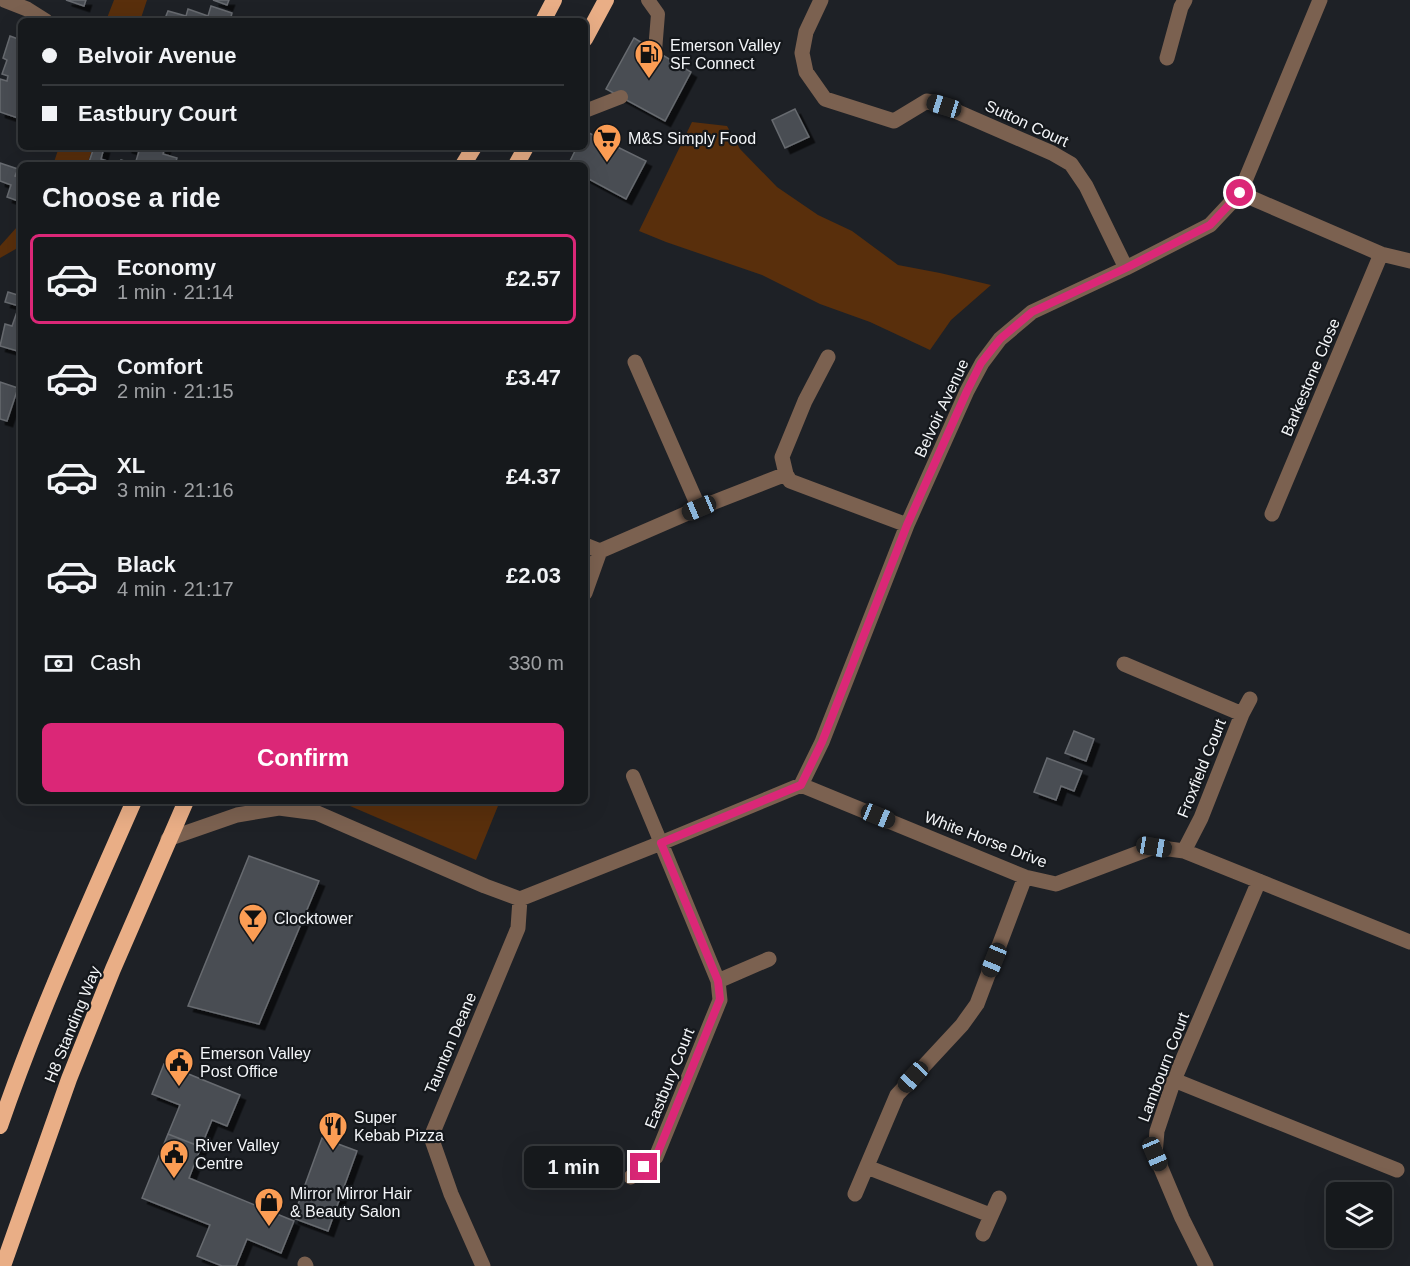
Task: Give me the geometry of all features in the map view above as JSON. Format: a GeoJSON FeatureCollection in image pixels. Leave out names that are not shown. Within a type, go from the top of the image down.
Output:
{"type":"FeatureCollection","features":[{"type":"Feature","properties":{"kind":"highway"},"geometry":{"type":"LineString","coordinates":[[545,18],[554,0]]}},
{"type":"Feature","properties":{"kind":"highway"},"geometry":{"type":"LineString","coordinates":[[588,33],[606,0]]}},
{"type":"Feature","properties":{"kind":"highway","name":"H8 Standing Way"},"geometry":{"type":"LineString","coordinates":[[0,1126],[20,1069],[69,948],[133,804]]}},
{"type":"Feature","properties":{"kind":"highway","name":"H8 Standing Way"},"geometry":{"type":"LineString","coordinates":[[3,1266],[69,1079],[168,838],[185,804]]}},
{"type":"Feature","properties":{"kind":"street"},"geometry":{"type":"LineString","coordinates":[[4,0],[27,9],[41,18]]}},
{"type":"Feature","properties":{"kind":"street","name":"Sutton Court"},"geometry":{"type":"LineString","coordinates":[[821,0],[807,32],[802,52],[806,72],[825,99],[894,121],[927,100],[1031,143],[1071,164],[1086,186],[1126,268]]}},
{"type":"Feature","properties":{"kind":"street"},"geometry":{"type":"LineString","coordinates":[[1167,58],[1180,7],[1185,0]]}},
{"type":"Feature","properties":{"kind":"street","name":"Belvoir Avenue"},"geometry":{"type":"LineString","coordinates":[[801,785],[822,742],[907,525],[981,363],[1000,339],[1032,312],[1210,225],[1240,193],[1318,1]]}},
{"type":"Feature","properties":{"kind":"street"},"geometry":{"type":"LineString","coordinates":[[1240,193],[1381,254],[1410,261]]}},
{"type":"Feature","properties":{"kind":"street","name":"Barkestone Close"},"geometry":{"type":"LineString","coordinates":[[1272,514],[1381,254]]}},
{"type":"Feature","properties":{"kind":"street"},"geometry":{"type":"LineString","coordinates":[[828,357],[805,401],[782,457],[786,474],[790,481],[907,525]]}},
{"type":"Feature","properties":{"kind":"street"},"geometry":{"type":"LineString","coordinates":[[635,362],[699,508]]}},
{"type":"Feature","properties":{"kind":"street"},"geometry":{"type":"LineString","coordinates":[[588,546],[600,551],[699,508],[786,474]]}},
{"type":"Feature","properties":{"kind":"street"},"geometry":{"type":"LineString","coordinates":[[588,585],[600,551]]}},
{"type":"Feature","properties":{"kind":"street"},"geometry":{"type":"LineString","coordinates":[[1124,664],[1242,714]]}},
{"type":"Feature","properties":{"kind":"street","name":"Froxfield Court"},"geometry":{"type":"LineString","coordinates":[[1185,852],[1250,699]]}},
{"type":"Feature","properties":{"kind":"street"},"geometry":{"type":"LineString","coordinates":[[168,838],[237,815],[279,808],[317,813],[520,899],[801,785]]}},
{"type":"Feature","properties":{"kind":"street","name":"White Horse Drive"},"geometry":{"type":"LineString","coordinates":[[801,785],[1025,877],[1056,884],[1154,847],[1185,852],[1410,942]]}},
{"type":"Feature","properties":{"kind":"street"},"geometry":{"type":"LineString","coordinates":[[309,804],[317,813]]}},
{"type":"Feature","properties":{"kind":"street","name":"Eastbury Court"},"geometry":{"type":"LineString","coordinates":[[631,1177],[656,1157],[720,999],[718,981],[661,843]]}},
{"type":"Feature","properties":{"kind":"street"},"geometry":{"type":"LineString","coordinates":[[855,1194],[897,1095],[962,1025],[977,1004],[1025,877]]}},
{"type":"Feature","properties":{"kind":"street","name":"Lambourn Court"},"geometry":{"type":"LineString","coordinates":[[1206,1266],[1182,1218],[1155,1154],[1157,1131],[1174,1080],[1259,881]]}},
{"type":"Feature","properties":{"kind":"street","name":"Taunton Deane"},"geometry":{"type":"LineString","coordinates":[[483,1266],[451,1194],[431,1137],[518,928],[520,899]]}},
{"type":"Feature","properties":{"kind":"street"},"geometry":{"type":"LineString","coordinates":[[718,981],[769,959]]}},
{"type":"Feature","properties":{"kind":"street"},"geometry":{"type":"LineString","coordinates":[[1174,1080],[1397,1170]]}},
{"type":"Feature","properties":{"kind":"street"},"geometry":{"type":"LineString","coordinates":[[867,1167],[990,1215]]}},
{"type":"Feature","properties":{"kind":"street"},"geometry":{"type":"LineString","coordinates":[[983,1234],[999,1198]]}},
{"type":"Feature","properties":{"kind":"lane"},"geometry":{"type":"LineString","coordinates":[[648,0],[658,14],[655,51]]}},
{"type":"Feature","properties":{"kind":"lane"},"geometry":{"type":"LineString","coordinates":[[588,110],[621,97]]}},
{"type":"Feature","properties":{"kind":"lane"},"geometry":{"type":"LineString","coordinates":[[633,776],[661,843]]}},
{"type":"Feature","properties":{"kind":"shaded area"},"geometry":{"type":"Polygon","coordinates":[[[114,0],[147,0],[141,18],[107,18],[114,0]]]}},
{"type":"Feature","properties":{"kind":"shaded area"},"geometry":{"type":"Polygon","coordinates":[[[692,122],[727,126],[740,149],[777,187],[818,215],[852,231],[898,265],[991,285],[951,320],[930,350],[870,322],[820,304],[762,275],[639,231],[692,122]]]}},
{"type":"Feature","properties":{"kind":"shaded area"},"geometry":{"type":"Polygon","coordinates":[[[58,150],[92,150],[88,162],[54,162],[58,150]]]}},
{"type":"Feature","properties":{"kind":"shaded area"},"geometry":{"type":"Polygon","coordinates":[[[18,224],[18,248],[0,258],[0,246],[18,224]]]}},
{"type":"Feature","properties":{"kind":"shaded area"},"geometry":{"type":"Polygon","coordinates":[[[345,804],[499,804],[476,860],[345,804]]]}},
{"type":"Feature","properties":{"kind":"building"},"geometry":{"type":"Polygon","coordinates":[[[66,0],[86,0],[84,6],[66,0]]]}},
{"type":"Feature","properties":{"kind":"building"},"geometry":{"type":"Polygon","coordinates":[[[213,0],[229,0],[227,5],[213,0]]]}},
{"type":"Feature","properties":{"kind":"building"},"geometry":{"type":"Polygon","coordinates":[[[211,6],[232,13],[231,18],[165,18],[168,11],[186,16],[188,9],[208,16],[211,6]]]}},
{"type":"Feature","properties":{"kind":"building"},"geometry":{"type":"Polygon","coordinates":[[[10,36],[18,39],[18,118],[0,112],[0,79],[7,81],[8,76],[2,74],[7,60],[3,58],[10,36]]]}},
{"type":"Feature","properties":{"kind":"building","name":"Emerson Valley SF Connect"},"geometry":{"type":"Polygon","coordinates":[[[634,38],[691,72],[665,121],[606,89],[634,38]]]}},
{"type":"Feature","properties":{"kind":"building"},"geometry":{"type":"Polygon","coordinates":[[[795,109],[809,137],[785,148],[772,120],[795,109]]]}},
{"type":"Feature","properties":{"kind":"building","name":"M&S Simply Food"},"geometry":{"type":"Polygon","coordinates":[[[588,132],[646,161],[626,199],[588,179],[588,162],[570,162],[576,150],[588,150],[588,132]]]}},
{"type":"Feature","properties":{"kind":"building"},"geometry":{"type":"Polygon","coordinates":[[[93,150],[103,150],[101,159],[110,162],[89,162],[93,150]]]}},
{"type":"Feature","properties":{"kind":"building"},"geometry":{"type":"Polygon","coordinates":[[[136,150],[164,150],[163,154],[177,158],[176,162],[139,162],[136,161],[139,151],[136,150]]]}},
{"type":"Feature","properties":{"kind":"building"},"geometry":{"type":"Polygon","coordinates":[[[0,163],[18,169],[15,176],[18,177],[18,201],[7,197],[11,185],[0,181],[0,163]]]}},
{"type":"Feature","properties":{"kind":"building"},"geometry":{"type":"Polygon","coordinates":[[[8,292],[18,295],[18,306],[5,302],[8,292]]]}},
{"type":"Feature","properties":{"kind":"building"},"geometry":{"type":"Polygon","coordinates":[[[18,309],[18,351],[0,346],[5,324],[12,326],[18,309]]]}},
{"type":"Feature","properties":{"kind":"building"},"geometry":{"type":"Polygon","coordinates":[[[0,382],[18,388],[7,421],[0,419],[0,382]]]}},
{"type":"Feature","properties":{"kind":"building"},"geometry":{"type":"Polygon","coordinates":[[[1074,731],[1094,739],[1086,761],[1065,753],[1074,731]]]}},
{"type":"Feature","properties":{"kind":"building"},"geometry":{"type":"Polygon","coordinates":[[[1047,758],[1082,771],[1074,791],[1061,786],[1056,800],[1034,792],[1047,758]]]}},
{"type":"Feature","properties":{"kind":"building","name":"Clocktower"},"geometry":{"type":"Polygon","coordinates":[[[249,856],[319,881],[259,1024],[188,1006],[249,856]]]}},
{"type":"Feature","properties":{"kind":"building"},"geometry":{"type":"Polygon","coordinates":[[[164,1064],[240,1095],[227,1126],[212,1120],[201,1147],[168,1134],[180,1105],[152,1094],[164,1064]]]}},
{"type":"Feature","properties":{"kind":"building"},"geometry":{"type":"Polygon","coordinates":[[[168,1134],[201,1147],[189,1178],[294,1221],[281,1253],[247,1239],[236,1266],[222,1266],[197,1256],[210,1225],[142,1198],[168,1134]]]}},
{"type":"Feature","properties":{"kind":"building"},"geometry":{"type":"Polygon","coordinates":[[[322,1138],[357,1151],[328,1231],[293,1218],[322,1138]]]}},
{"type":"Feature","properties":{"kind":"place","name":"Emerson Valley SF Connect"},"geometry":{"type":"Point","coordinates":[649,80]}},
{"type":"Feature","properties":{"kind":"place","name":"M&S Simply Food"},"geometry":{"type":"Point","coordinates":[607,164]}},
{"type":"Feature","properties":{"kind":"place","name":"Clocktower"},"geometry":{"type":"Point","coordinates":[253,944]}},
{"type":"Feature","properties":{"kind":"place","name":"Emerson Valley Post Office"},"geometry":{"type":"Point","coordinates":[179,1088]}},
{"type":"Feature","properties":{"kind":"place","name":"Super Kebab Pizza"},"geometry":{"type":"Point","coordinates":[333,1152]}},
{"type":"Feature","properties":{"kind":"place","name":"River Valley Centre"},"geometry":{"type":"Point","coordinates":[174,1180]}},
{"type":"Feature","properties":{"kind":"place","name":"Mirror Mirror Hair & Beauty Salon"},"geometry":{"type":"Point","coordinates":[269,1228]}},
{"type":"Feature","properties":{"kind":"route"},"geometry":{"type":"LineString","coordinates":[[644,1167],[656,1157],[720,999],[718,981],[661,843],[801,785],[822,742],[907,525],[981,363],[1000,339],[1032,312],[1210,225],[1240,193]]}}]}
